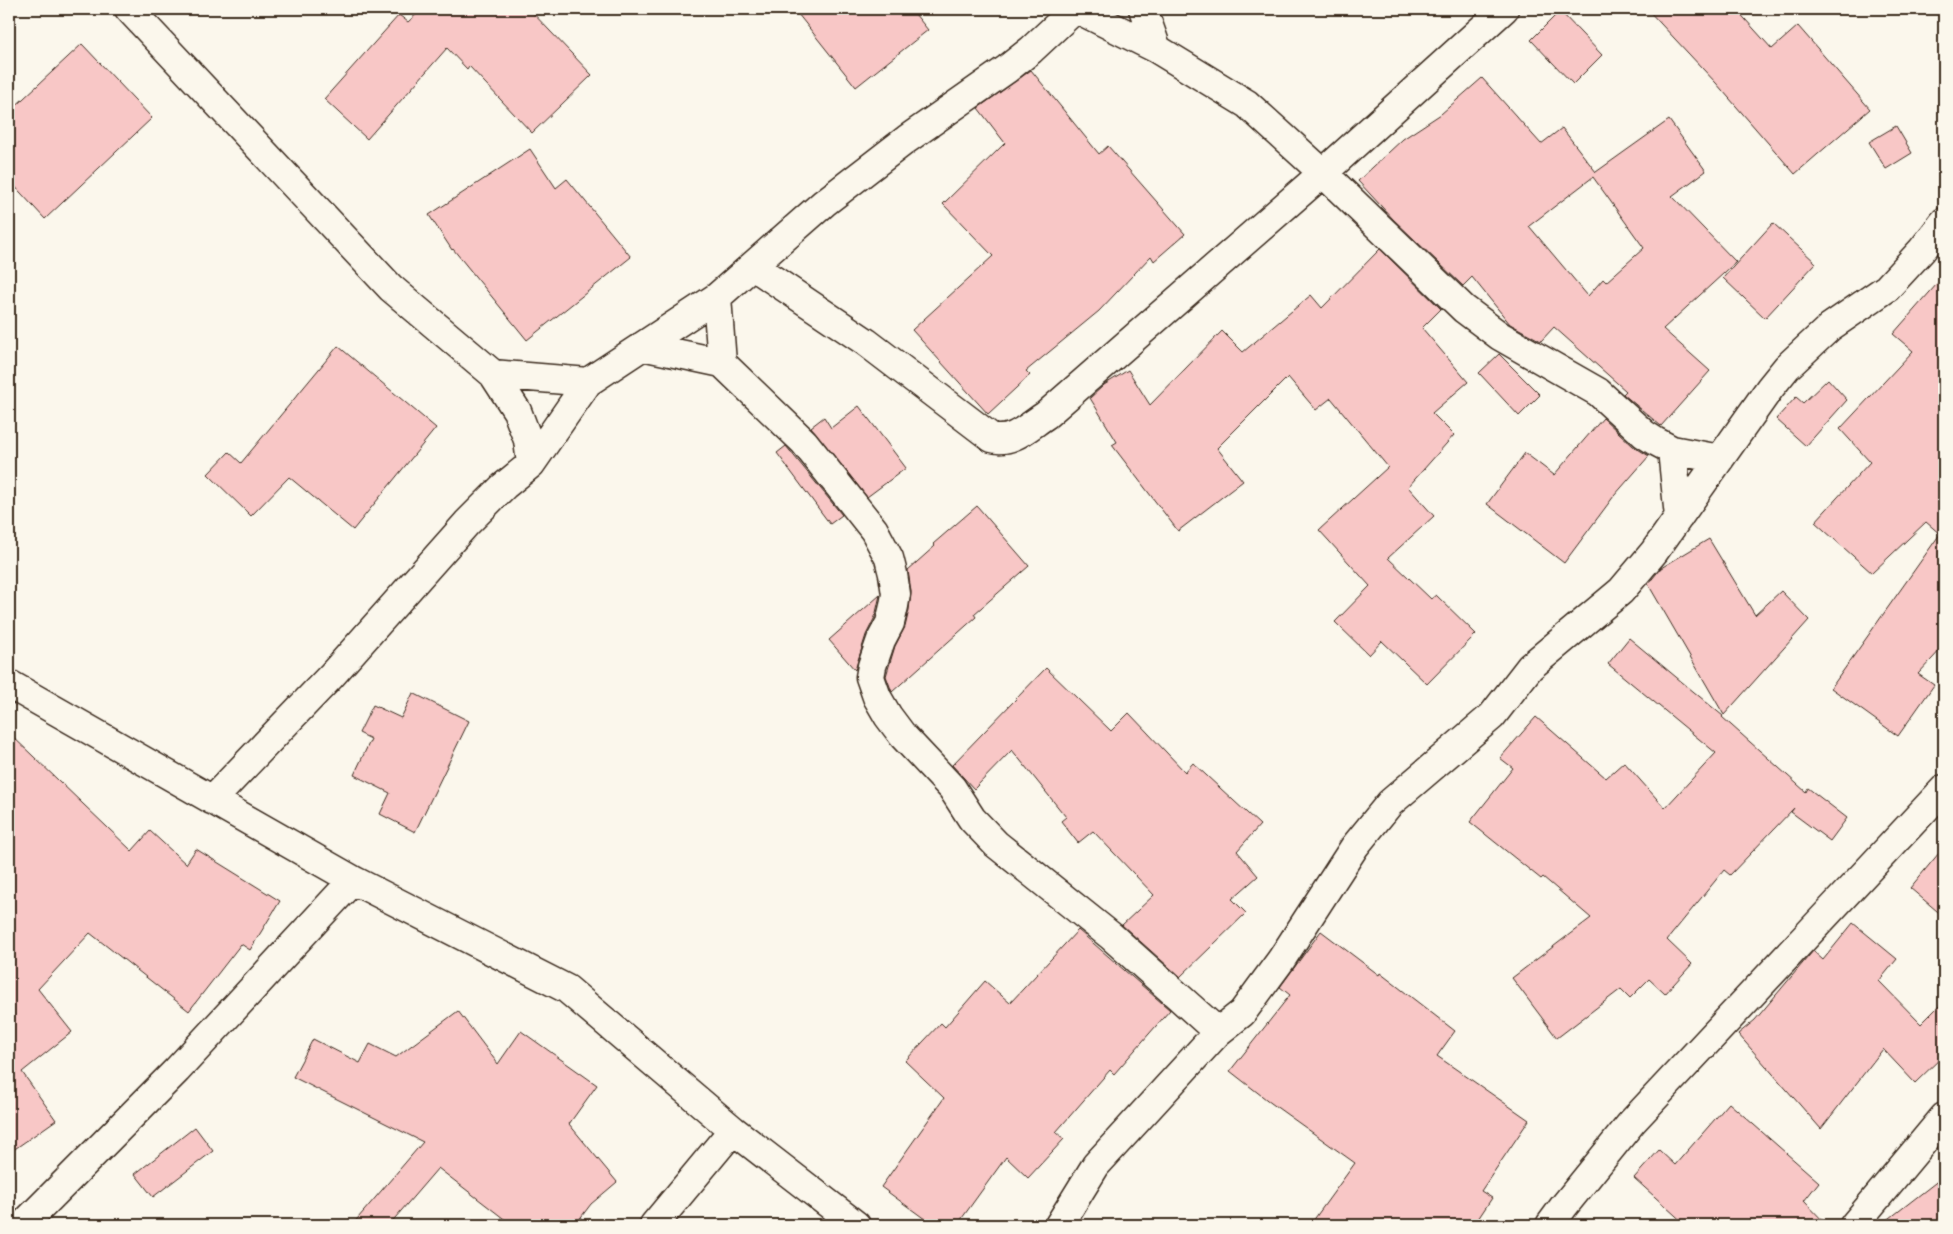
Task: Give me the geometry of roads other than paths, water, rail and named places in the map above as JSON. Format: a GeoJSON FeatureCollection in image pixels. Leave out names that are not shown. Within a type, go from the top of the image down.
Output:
{"type":"FeatureCollection","features":[{"type":"Feature","properties":{"kind":"street"},"geometry":{"type":"LineString","coordinates":[[130,9],[391,288],[493,374],[517,411],[528,440],[531,464]]}},
{"type":"Feature","properties":{"kind":"street"},"geometry":{"type":"LineString","coordinates":[[212,800],[331,676],[467,522],[514,477],[531,464],[588,382],[717,298],[824,203],[907,139],[1031,50],[1076,9],[1157,49],[1247,104],[1323,173],[1464,309],[1500,336],[1598,392],[1644,434],[1672,450],[1720,459]]}},
{"type":"Feature","properties":{"kind":"street"},"geometry":{"type":"LineString","coordinates":[[1143,9],[1157,49]]}},
{"type":"Feature","properties":{"kind":"street"},"geometry":{"type":"LineString","coordinates":[[753,266],[866,342],[992,438],[998,440],[1012,438],[1046,415],[1323,173],[1504,9]]}},
{"type":"Feature","properties":{"kind":"street"},"geometry":{"type":"LineString","coordinates":[[1059,1225],[1096,1165],[1218,1032],[1242,1013],[1281,960],[1355,846],[1390,803],[1492,716],[1530,668],[1621,591],[1654,552],[1770,388],[1787,367],[1830,326],[1887,288],[1922,250],[1944,222]]}},
{"type":"Feature","properties":{"kind":"street"},"geometry":{"type":"LineString","coordinates":[[717,298],[722,363]]}},
{"type":"Feature","properties":{"kind":"street"},"geometry":{"type":"LineString","coordinates":[[642,346],[722,363],[804,442],[874,530],[889,558],[894,574],[896,594],[890,623],[872,666],[870,677],[877,697],[902,736],[952,788],[972,819],[996,844],[1111,936],[1218,1032]]}},
{"type":"Feature","properties":{"kind":"street"},"geometry":{"type":"LineString","coordinates":[[493,374],[588,382]]}},
{"type":"Feature","properties":{"kind":"street"},"geometry":{"type":"LineString","coordinates":[[1672,450],[1679,517]]}},
{"type":"Feature","properties":{"kind":"street"},"geometry":{"type":"LineString","coordinates":[[9,684],[354,880],[567,989],[733,1130],[856,1225]]}},
{"type":"Feature","properties":{"kind":"street"},"geometry":{"type":"LineString","coordinates":[[9,706],[39,702]]}},
{"type":"Feature","properties":{"kind":"street"},"geometry":{"type":"LineString","coordinates":[[1550,1225],[1632,1122],[1944,789]]}},
{"type":"Feature","properties":{"kind":"street"},"geometry":{"type":"LineString","coordinates":[[23,1225],[177,1070],[354,880]]}},
{"type":"Feature","properties":{"kind":"street"},"geometry":{"type":"LineString","coordinates":[[1854,1225],[1944,1117]]}},
{"type":"Feature","properties":{"kind":"street"},"geometry":{"type":"LineString","coordinates":[[654,1225],[733,1130]]}}]}
